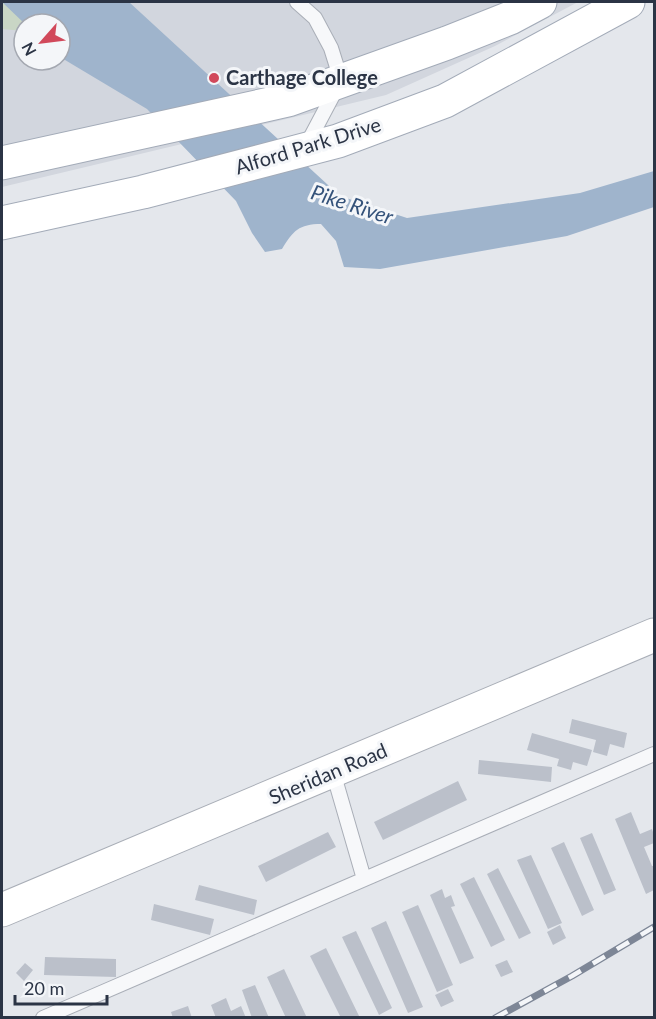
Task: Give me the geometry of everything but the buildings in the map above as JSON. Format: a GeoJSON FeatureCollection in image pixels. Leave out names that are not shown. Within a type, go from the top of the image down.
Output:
{"type":"FeatureCollection","features":[{"type":"Feature","properties":{"kind":"main road"},"geometry":{"type":"LineString","coordinates":[[2,163],[288,100],[447,43],[510,18],[540,2]]}},
{"type":"Feature","properties":{"kind":"main road","name":"Alford Park Drive"},"geometry":{"type":"LineString","coordinates":[[2,223],[142,192],[338,141],[445,101],[628,2]]}},
{"type":"Feature","properties":{"kind":"main road","name":"Sheridan Road"},"geometry":{"type":"LineString","coordinates":[[2,910],[654,635]]}},
{"type":"Feature","properties":{"kind":"lane"},"geometry":{"type":"LineString","coordinates":[[297,2],[315,18],[331,48],[340,80],[304,151]]}},
{"type":"Feature","properties":{"kind":"lane"},"geometry":{"type":"LineString","coordinates":[[43,1017],[654,754]]}},
{"type":"Feature","properties":{"kind":"lane"},"geometry":{"type":"LineString","coordinates":[[333,772],[364,879]]}},
{"type":"Feature","properties":{"kind":"shaded area","name":"Carthage College"},"geometry":{"type":"Polygon","coordinates":[[[2,2],[578,2],[495,46],[386,95],[2,187],[2,2]]]}},
{"type":"Feature","properties":{"kind":"green space"},"geometry":{"type":"Polygon","coordinates":[[[2,2],[4,2],[14,12],[12,12],[12,30],[2,29],[2,2]]]}},
{"type":"Feature","properties":{"kind":"water","name":"Pike River"},"geometry":{"type":"Polygon","coordinates":[[[2,2],[129,2],[340,196],[407,218],[580,193],[654,171],[654,207],[567,236],[380,269],[344,267],[336,241],[321,224],[302,227],[293,233],[282,249],[265,252],[252,233],[236,201],[147,109],[72,64],[72,12],[12,12],[2,2]]]}},
{"type":"Feature","properties":{"kind":"railway"},"geometry":{"type":"LineString","coordinates":[[495,1018],[654,927]]}},
{"type":"Feature","properties":{"kind":"place","name":"Carthage College"},"geometry":{"type":"Point","coordinates":[214,78]}}]}
